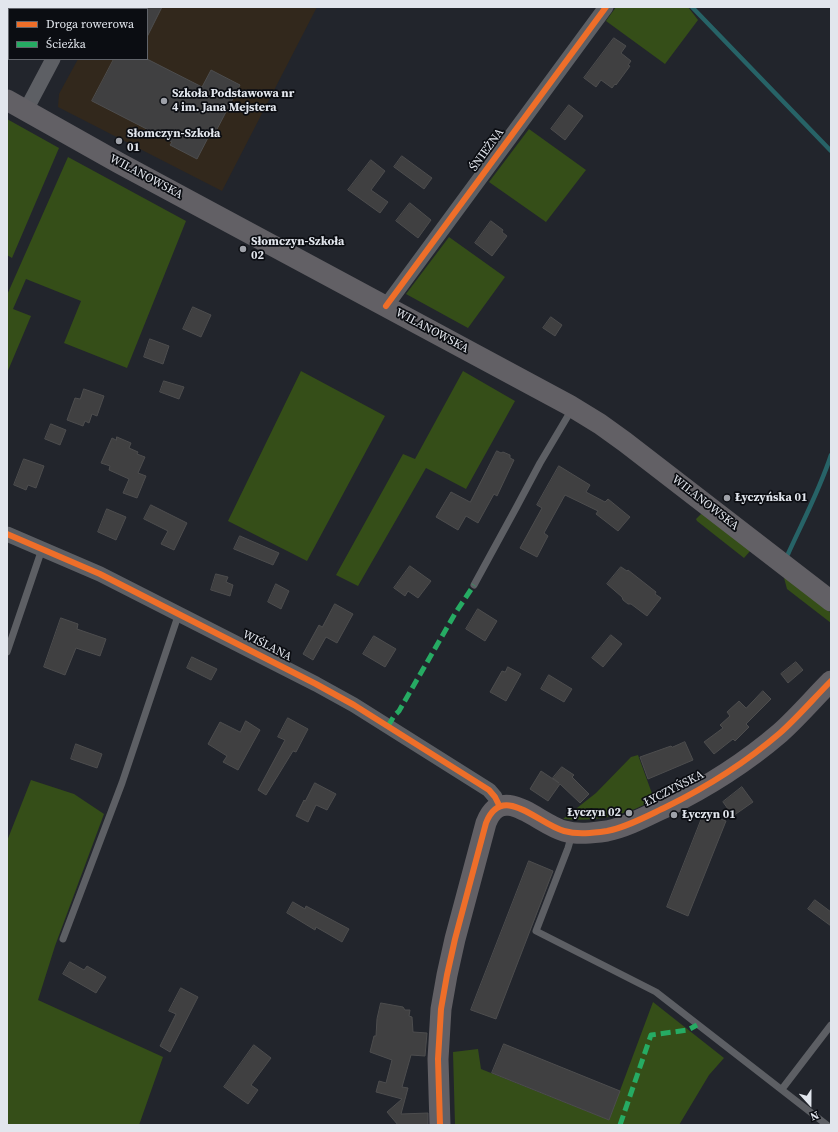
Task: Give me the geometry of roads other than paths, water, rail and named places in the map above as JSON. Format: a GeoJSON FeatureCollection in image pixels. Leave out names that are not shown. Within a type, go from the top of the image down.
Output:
{"type":"FeatureCollection","features":[{"type":"Feature","properties":{"kind":"main road","name":"WILANOWSKA"},"geometry":{"type":"LineString","coordinates":[[7,100],[119,163],[573,407],[600,424],[630,446],[831,601]]}},
{"type":"Feature","properties":{"kind":"main road","name":"ŁYCZYŃSKA"},"geometry":{"type":"LineString","coordinates":[[499,805],[505,804],[513,806],[564,831],[596,833],[613,829],[651,814],[702,788],[748,758],[780,732],[831,681]]}},
{"type":"Feature","properties":{"kind":"main road"},"geometry":{"type":"LineString","coordinates":[[440,1125],[438,1059],[439,1037],[441,1009],[447,975],[486,823],[493,809],[499,805]]}},
{"type":"Feature","properties":{"kind":"street","name":"ŚNIEŻNA"},"geometry":{"type":"LineString","coordinates":[[386,306],[606,7]]}},
{"type":"Feature","properties":{"kind":"street"},"geometry":{"type":"LineString","coordinates":[[26,110],[51,60]]}},
{"type":"Feature","properties":{"kind":"street","name":"WIŚLANA"},"geometry":{"type":"LineString","coordinates":[[7,534],[100,574],[303,677],[354,705],[489,790],[499,805]]}},
{"type":"Feature","properties":{"kind":"lane"},"geometry":{"type":"LineString","coordinates":[[474,585],[540,463],[573,407]]}},
{"type":"Feature","properties":{"kind":"lane"},"geometry":{"type":"LineString","coordinates":[[7,652],[42,549]]}},
{"type":"Feature","properties":{"kind":"lane"},"geometry":{"type":"LineString","coordinates":[[63,939],[122,783],[178,613]]}},
{"type":"Feature","properties":{"kind":"lane"},"geometry":{"type":"LineString","coordinates":[[572,832],[568,848],[536,931],[656,992],[827,1125]]}},
{"type":"Feature","properties":{"kind":"lane"},"geometry":{"type":"LineString","coordinates":[[782,1089],[831,1025]]}},
{"type":"Feature","properties":{"kind":"waterway"},"geometry":{"type":"LineString","coordinates":[[692,7],[831,151]]}},
{"type":"Feature","properties":{"kind":"waterway"},"geometry":{"type":"LineString","coordinates":[[788,554],[817,493],[831,455]]}},
{"type":"Feature","properties":{"kind":"place","name":"Szkoła Podstawowa nr 4 im. Jana Mejstera"},"geometry":{"type":"Point","coordinates":[164,101]}},
{"type":"Feature","properties":{"kind":"place","name":"Słomczyn-Szkoła 01"},"geometry":{"type":"Point","coordinates":[119,141]}},
{"type":"Feature","properties":{"kind":"place","name":"Słomczyn-Szkoła 02"},"geometry":{"type":"Point","coordinates":[243,249]}},
{"type":"Feature","properties":{"kind":"place","name":"Łyczyńska 01"},"geometry":{"type":"Point","coordinates":[727,498]}},
{"type":"Feature","properties":{"kind":"place","name":"Łyczyn 02"},"geometry":{"type":"Point","coordinates":[629,813]}},
{"type":"Feature","properties":{"kind":"place","name":"Łyczyn 01"},"geometry":{"type":"Point","coordinates":[674,815]}}]}
